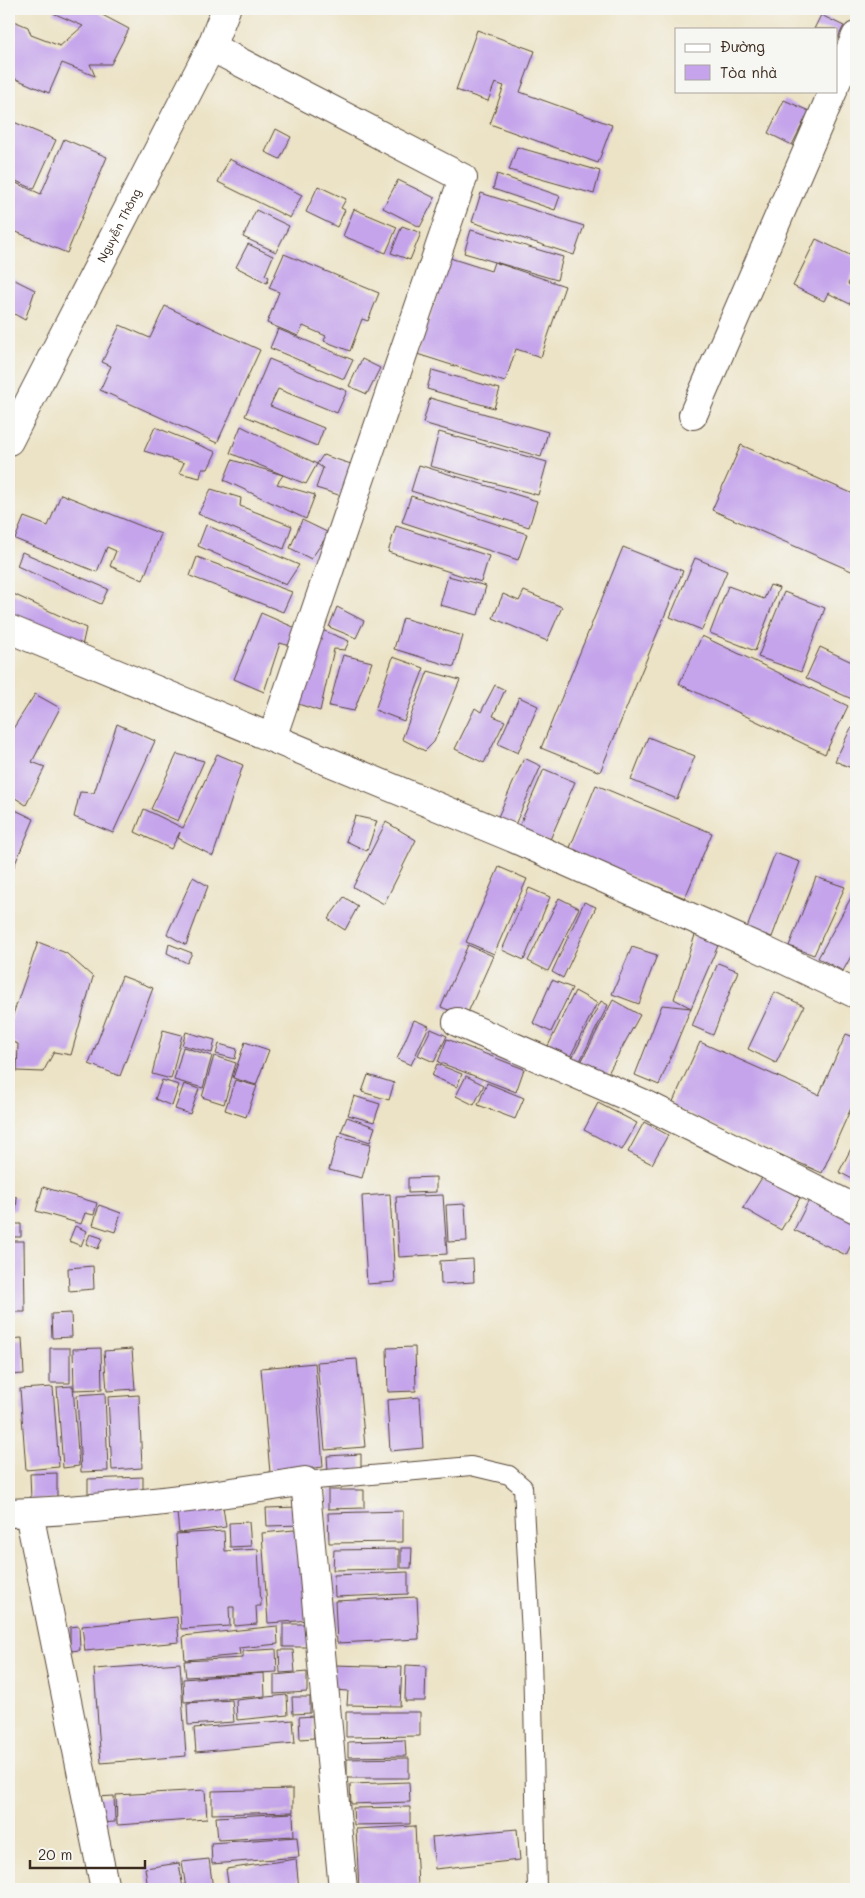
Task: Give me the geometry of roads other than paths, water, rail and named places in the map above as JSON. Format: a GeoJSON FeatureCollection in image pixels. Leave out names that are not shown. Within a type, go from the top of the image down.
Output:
{"type":"FeatureCollection","features":[{"type":"Feature","properties":{"kind":"street","name":"Nguyễn Thông"},"geometry":{"type":"LineString","coordinates":[[9,441],[211,47],[226,9]]}},
{"type":"Feature","properties":{"kind":"street"},"geometry":{"type":"LineString","coordinates":[[838,78],[856,36]]}},
{"type":"Feature","properties":{"kind":"street"},"geometry":{"type":"LineString","coordinates":[[211,47],[463,178],[272,738]]}},
{"type":"Feature","properties":{"kind":"street"},"geometry":{"type":"LineString","coordinates":[[693,415],[833,92]]}},
{"type":"Feature","properties":{"kind":"street"},"geometry":{"type":"LineString","coordinates":[[9,629],[513,838],[755,946],[856,994]]}},
{"type":"Feature","properties":{"kind":"street"},"geometry":{"type":"LineString","coordinates":[[457,1022],[647,1105],[856,1209]]}},
{"type":"Feature","properties":{"kind":"street"},"geometry":{"type":"LineString","coordinates":[[104,1889],[19,1513],[75,1510],[217,1495],[305,1481],[343,1889]]}},
{"type":"Feature","properties":{"kind":"lane"},"geometry":{"type":"LineString","coordinates":[[305,1481],[471,1466],[509,1474],[523,1487],[532,1653],[537,1889]]}}]}
